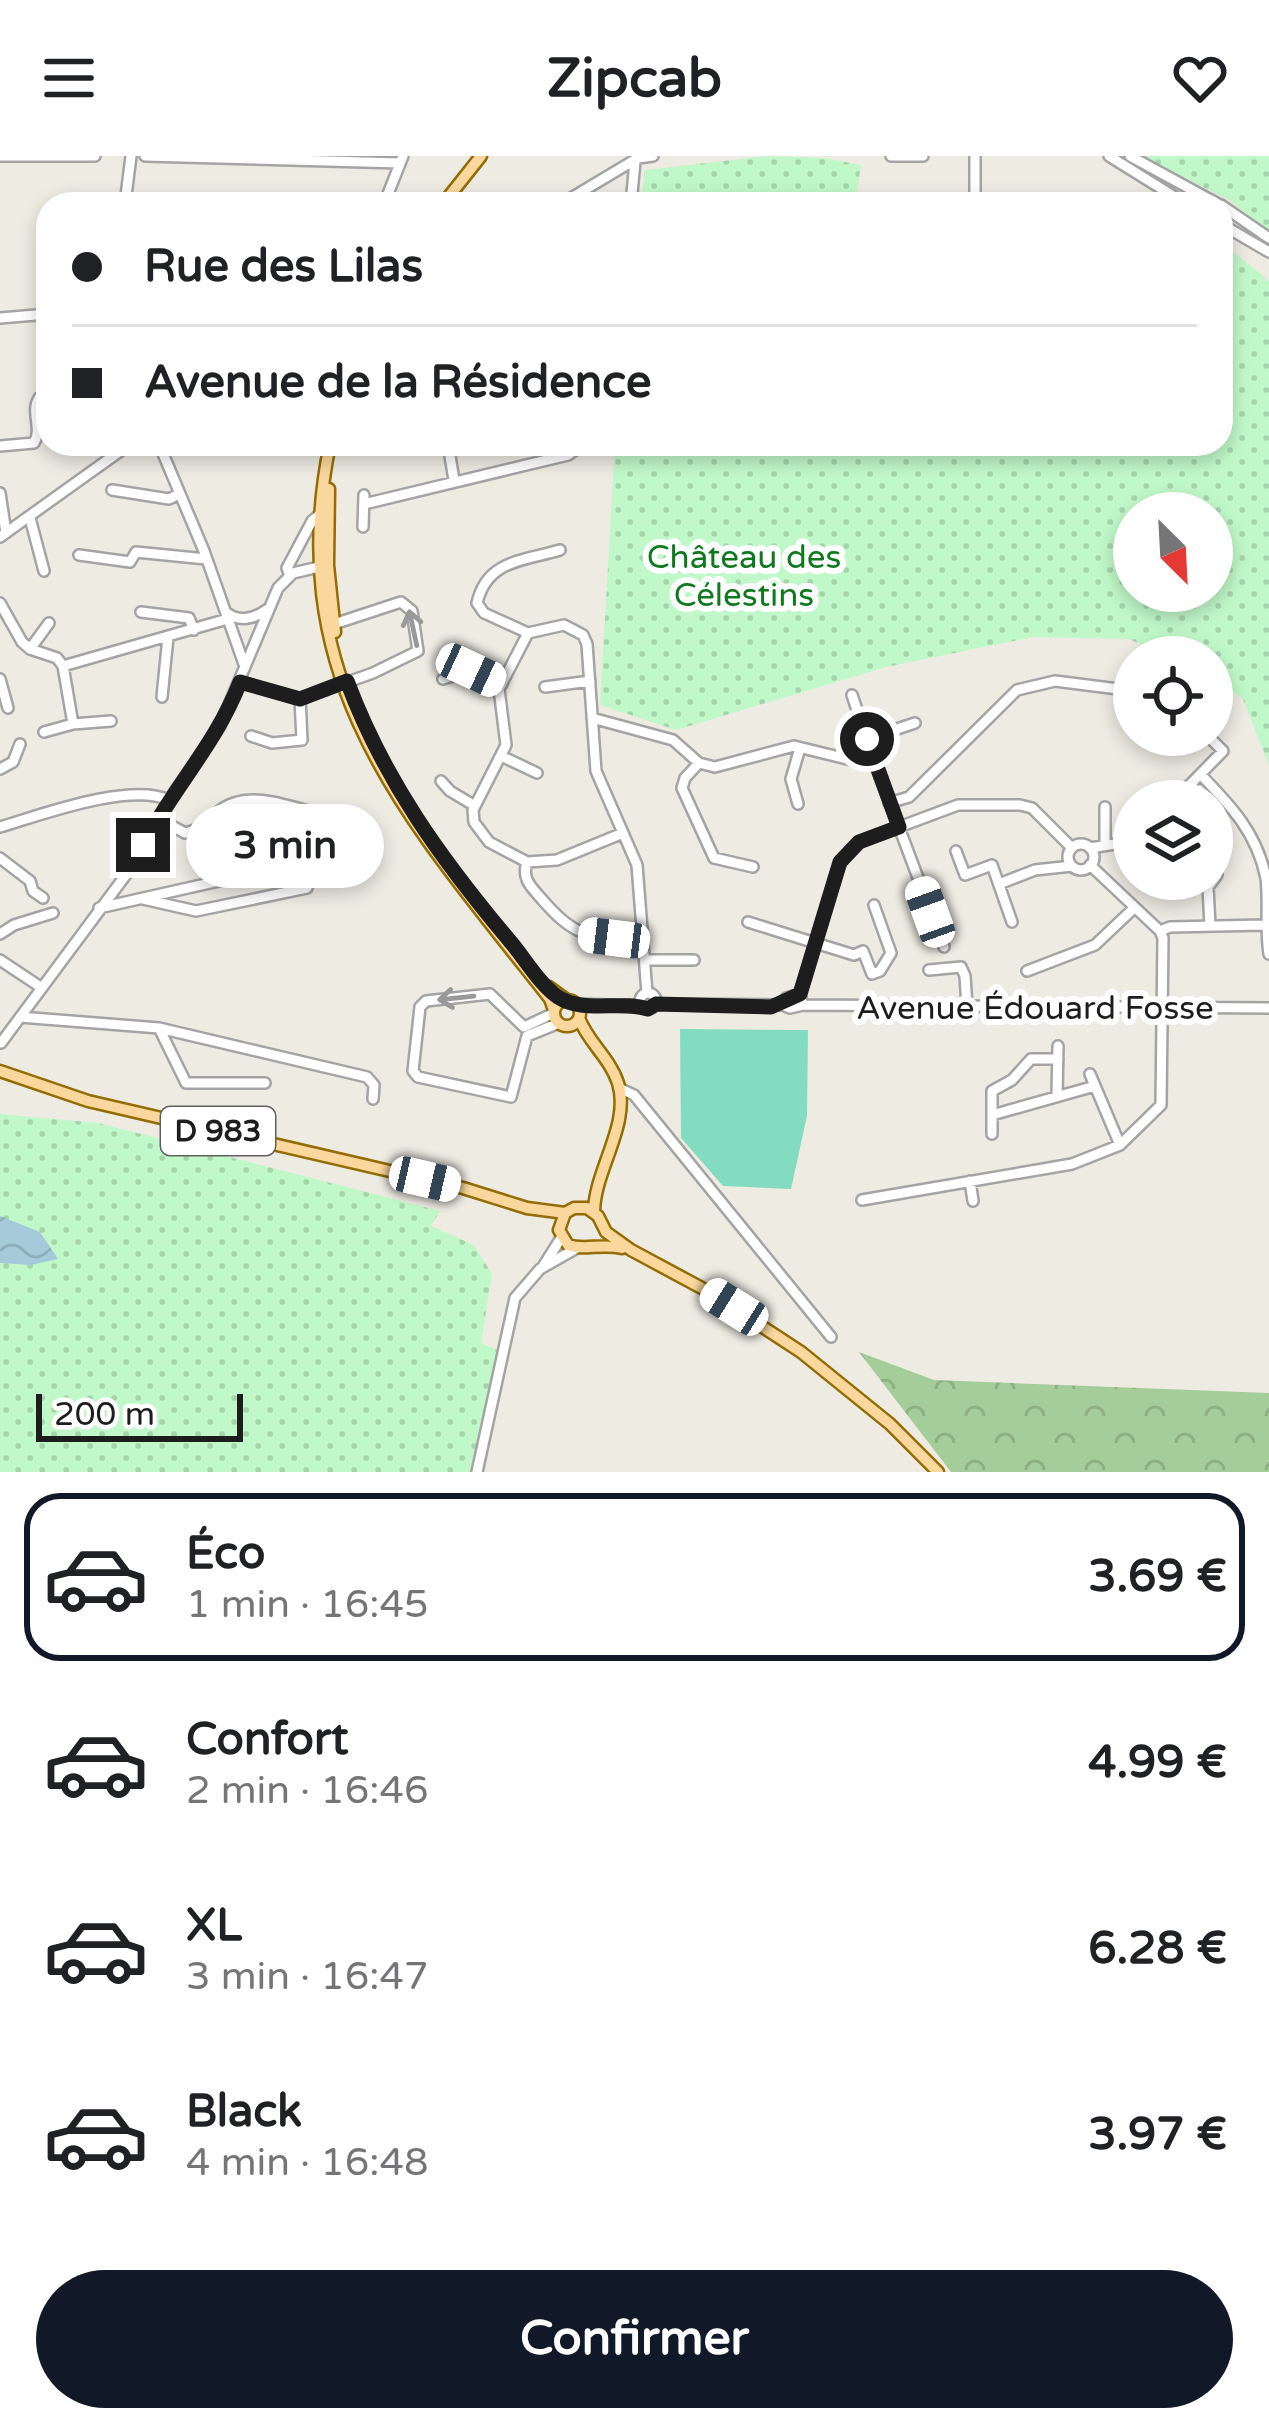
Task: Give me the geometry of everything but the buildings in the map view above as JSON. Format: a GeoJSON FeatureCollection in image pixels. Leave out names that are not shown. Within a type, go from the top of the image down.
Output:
{"type":"FeatureCollection","features":[{"type":"Feature","properties":{"kind":"main road"},"geometry":{"type":"LineString","coordinates":[[455,192],[483,156]]}},
{"type":"Feature","properties":{"kind":"main road"},"geometry":{"type":"LineString","coordinates":[[329,456],[315,518],[345,682],[380,760],[424,833],[536,973],[576,1009],[619,1088],[619,1115],[598,1178],[594,1211],[602,1227],[631,1250],[711,1292],[801,1352],[890,1424],[938,1472]]}},
{"type":"Feature","properties":{"kind":"main road"},"geometry":{"type":"LineString","coordinates":[[331,456],[323,608],[371,751],[402,808],[443,866],[550,999],[559,1018],[612,1069]]}},
{"type":"Feature","properties":{"kind":"main road"},"geometry":{"type":"LineString","coordinates":[[559,1018],[576,1009]]}},
{"type":"Feature","properties":{"kind":"main road"},"geometry":{"type":"LineString","coordinates":[[559,1018],[576,1009]]}},
{"type":"Feature","properties":{"kind":"main road","name":"D 983"},"geometry":{"type":"LineString","coordinates":[[0,1071],[88,1101],[463,1187],[527,1208],[565,1213]]}},
{"type":"Feature","properties":{"kind":"main road"},"geometry":{"type":"LineString","coordinates":[[598,1178],[579,1207],[565,1213],[560,1234],[578,1249],[596,1243],[631,1250]]}},
{"type":"Feature","properties":{"kind":"main road"},"geometry":{"type":"LineString","coordinates":[[579,1207],[594,1211]]}},
{"type":"Feature","properties":{"kind":"main road","name":"D 983"},"geometry":{"type":"LineString","coordinates":[[527,1208],[560,1234]]}},
{"type":"Feature","properties":{"kind":"main road"},"geometry":{"type":"LineString","coordinates":[[596,1243],[602,1227]]}},
{"type":"Feature","properties":{"kind":"street"},"geometry":{"type":"LineString","coordinates":[[0,156],[95,156]]}},
{"type":"Feature","properties":{"kind":"street"},"geometry":{"type":"LineString","coordinates":[[126,192],[131,156]]}},
{"type":"Feature","properties":{"kind":"street"},"geometry":{"type":"LineString","coordinates":[[145,156],[401,160],[389,192]]}},
{"type":"Feature","properties":{"kind":"street"},"geometry":{"type":"LineString","coordinates":[[581,192],[636,158],[653,156]]}},
{"type":"Feature","properties":{"kind":"street"},"geometry":{"type":"LineString","coordinates":[[891,156],[923,156]]}},
{"type":"Feature","properties":{"kind":"street"},"geometry":{"type":"LineString","coordinates":[[975,156],[975,192]]}},
{"type":"Feature","properties":{"kind":"street"},"geometry":{"type":"LineString","coordinates":[[1109,156],[1167,192]]}},
{"type":"Feature","properties":{"kind":"street"},"geometry":{"type":"LineString","coordinates":[[1130,156],[1196,192]]}},
{"type":"Feature","properties":{"kind":"street"},"geometry":{"type":"LineString","coordinates":[[632,192],[636,158]]}},
{"type":"Feature","properties":{"kind":"street"},"geometry":{"type":"LineString","coordinates":[[1233,214],[1269,238]]}},
{"type":"Feature","properties":{"kind":"street"},"geometry":{"type":"LineString","coordinates":[[1233,231],[1269,252]]}},
{"type":"Feature","properties":{"kind":"street"},"geometry":{"type":"LineString","coordinates":[[0,318],[36,315]]}},
{"type":"Feature","properties":{"kind":"street"},"geometry":{"type":"LineString","coordinates":[[0,446],[36,439]]}},
{"type":"Feature","properties":{"kind":"street"},"geometry":{"type":"LineString","coordinates":[[0,494],[3,535],[114,456]]}},
{"type":"Feature","properties":{"kind":"street"},"geometry":{"type":"LineString","coordinates":[[164,456],[235,619],[245,667]]}},
{"type":"Feature","properties":{"kind":"street"},"geometry":{"type":"LineString","coordinates":[[450,456],[454,480]]}},
{"type":"Feature","properties":{"kind":"street"},"geometry":{"type":"LineString","coordinates":[[363,526],[364,499],[563,456]]}},
{"type":"Feature","properties":{"kind":"street"},"geometry":{"type":"LineString","coordinates":[[112,490],[169,499],[178,494]]}},
{"type":"Feature","properties":{"kind":"street"},"geometry":{"type":"LineString","coordinates":[[30,518],[44,571]]}},
{"type":"Feature","properties":{"kind":"street"},"geometry":{"type":"LineString","coordinates":[[290,575],[287,568],[315,518]]}},
{"type":"Feature","properties":{"kind":"street"},"geometry":{"type":"LineString","coordinates":[[560,550],[489,573],[477,603],[484,614],[528,633],[564,625],[583,635],[587,644],[596,771],[637,865],[641,938],[647,960],[642,1006]]}},
{"type":"Feature","properties":{"kind":"street"},"geometry":{"type":"LineString","coordinates":[[79,555],[130,562],[136,552],[206,559]]}},
{"type":"Feature","properties":{"kind":"street"},"geometry":{"type":"LineString","coordinates":[[1,1043],[128,872],[157,818],[216,733],[268,607],[290,575],[324,566]]}},
{"type":"Feature","properties":{"kind":"street"},"geometry":{"type":"LineString","coordinates":[[240,682],[300,699],[418,651],[412,611],[401,602],[334,624]]}},
{"type":"Feature","properties":{"kind":"street"},"geometry":{"type":"LineString","coordinates":[[63,666],[268,607]]}},
{"type":"Feature","properties":{"kind":"street"},"geometry":{"type":"LineString","coordinates":[[2,611],[30,649],[57,658],[63,666],[73,724]]}},
{"type":"Feature","properties":{"kind":"street"},"geometry":{"type":"LineString","coordinates":[[142,612],[189,618],[194,630]]}},
{"type":"Feature","properties":{"kind":"street"},"geometry":{"type":"LineString","coordinates":[[235,619],[254,623],[257,636]]}},
{"type":"Feature","properties":{"kind":"street"},"geometry":{"type":"LineString","coordinates":[[30,649],[49,623]]}},
{"type":"Feature","properties":{"kind":"street"},"geometry":{"type":"LineString","coordinates":[[528,633],[502,684],[506,745],[476,806],[474,822],[489,842],[527,862],[556,860],[623,833]]}},
{"type":"Feature","properties":{"kind":"street"},"geometry":{"type":"LineString","coordinates":[[239,642],[248,646],[257,636]]}},
{"type":"Feature","properties":{"kind":"street"},"geometry":{"type":"LineString","coordinates":[[162,697],[168,637]]}},
{"type":"Feature","properties":{"kind":"street"},"geometry":{"type":"LineString","coordinates":[[443,679],[471,670],[502,684]]}},
{"type":"Feature","properties":{"kind":"street"},"geometry":{"type":"LineString","coordinates":[[0,679],[8,708]]}},
{"type":"Feature","properties":{"kind":"street"},"geometry":{"type":"LineString","coordinates":[[545,687],[590,680]]}},
{"type":"Feature","properties":{"kind":"street"},"geometry":{"type":"LineString","coordinates":[[889,803],[909,797],[1017,690],[1055,680],[1113,688]]}},
{"type":"Feature","properties":{"kind":"street"},"geometry":{"type":"LineString","coordinates":[[852,695],[944,947]]}},
{"type":"Feature","properties":{"kind":"street"},"geometry":{"type":"LineString","coordinates":[[251,736],[272,743],[302,740],[300,699]]}},
{"type":"Feature","properties":{"kind":"street"},"geometry":{"type":"LineString","coordinates":[[592,718],[673,740],[699,763],[716,767],[800,748],[876,766]]}},
{"type":"Feature","properties":{"kind":"street"},"geometry":{"type":"LineString","coordinates":[[44,732],[111,721]]}},
{"type":"Feature","properties":{"kind":"street"},"geometry":{"type":"LineString","coordinates":[[867,739],[915,723]]}},
{"type":"Feature","properties":{"kind":"street"},"geometry":{"type":"LineString","coordinates":[[0,770],[14,762],[20,744]]}},
{"type":"Feature","properties":{"kind":"street"},"geometry":{"type":"LineString","coordinates":[[798,804],[791,779],[800,748]]}},
{"type":"Feature","properties":{"kind":"street"},"geometry":{"type":"LineString","coordinates":[[501,756],[537,773]]}},
{"type":"Feature","properties":{"kind":"street"},"geometry":{"type":"LineString","coordinates":[[1196,780],[1219,756]]}},
{"type":"Feature","properties":{"kind":"street"},"geometry":{"type":"LineString","coordinates":[[699,763],[682,788],[714,858],[753,867]]}},
{"type":"Feature","properties":{"kind":"street"},"geometry":{"type":"LineString","coordinates":[[1201,775],[1241,816],[1265,876],[1269,954]]}},
{"type":"Feature","properties":{"kind":"street"},"geometry":{"type":"LineString","coordinates":[[441,781],[476,806]]}},
{"type":"Feature","properties":{"kind":"street"},"geometry":{"type":"LineString","coordinates":[[0,826],[111,798],[155,794],[169,800]]}},
{"type":"Feature","properties":{"kind":"street"},"geometry":{"type":"LineString","coordinates":[[157,818],[185,833],[197,831],[229,805],[269,800],[315,813],[317,834]]}},
{"type":"Feature","properties":{"kind":"street"},"geometry":{"type":"LineString","coordinates":[[576,1009],[783,1005],[786,998],[802,999],[840,862],[859,842],[958,806],[1027,806],[1072,848]]}},
{"type":"Feature","properties":{"kind":"street"},"geometry":{"type":"LineString","coordinates":[[1105,807],[1105,845]]}},
{"type":"Feature","properties":{"kind":"street"},"geometry":{"type":"LineString","coordinates":[[213,817],[232,833],[260,835]]}},
{"type":"Feature","properties":{"kind":"street"},"geometry":{"type":"LineString","coordinates":[[1072,866],[1068,855],[1079,844],[1090,848],[1113,844]]}},
{"type":"Feature","properties":{"kind":"street"},"geometry":{"type":"LineString","coordinates":[[999,884],[1036,870],[1083,869],[1090,866],[1094,854],[1090,848]]}},
{"type":"Feature","properties":{"kind":"street"},"geometry":{"type":"LineString","coordinates":[[956,851],[965,874],[992,865],[1012,922]]}},
{"type":"Feature","properties":{"kind":"street"},"geometry":{"type":"LineString","coordinates":[[0,858],[43,898]]}},
{"type":"Feature","properties":{"kind":"street"},"geometry":{"type":"LineString","coordinates":[[99,908],[303,862],[311,871],[307,888],[196,911],[143,899]]}},
{"type":"Feature","properties":{"kind":"street"},"geometry":{"type":"LineString","coordinates":[[527,862],[528,884],[563,925],[587,935],[641,938]]}},
{"type":"Feature","properties":{"kind":"street"},"geometry":{"type":"LineString","coordinates":[[862,1200],[1072,1164],[1120,1145],[1161,1105],[1160,931],[1090,866]]}},
{"type":"Feature","properties":{"kind":"street"},"geometry":{"type":"LineString","coordinates":[[1209,900],[1210,926]]}},
{"type":"Feature","properties":{"kind":"street"},"geometry":{"type":"LineString","coordinates":[[863,951],[872,974],[880,971],[891,952],[874,905]]}},
{"type":"Feature","properties":{"kind":"street"},"geometry":{"type":"LineString","coordinates":[[1027,971],[1095,945],[1133,909]]}},
{"type":"Feature","properties":{"kind":"street"},"geometry":{"type":"LineString","coordinates":[[0,934],[53,914]]}},
{"type":"Feature","properties":{"kind":"street"},"geometry":{"type":"LineString","coordinates":[[748,922],[854,955],[887,942]]}},
{"type":"Feature","properties":{"kind":"street"},"geometry":{"type":"LineString","coordinates":[[1160,931],[1170,926],[1264,925]]}},
{"type":"Feature","properties":{"kind":"street"},"geometry":{"type":"LineString","coordinates":[[0,960],[42,988]]}},
{"type":"Feature","properties":{"kind":"street"},"geometry":{"type":"LineString","coordinates":[[647,960],[694,961]]}},
{"type":"Feature","properties":{"kind":"street"},"geometry":{"type":"LineString","coordinates":[[929,970],[961,967],[967,1007]]}},
{"type":"Feature","properties":{"kind":"street"},"geometry":{"type":"LineString","coordinates":[[647,993],[656,1004]]}},
{"type":"Feature","properties":{"kind":"street"},"geometry":{"type":"LineString","coordinates":[[490,994],[524,1027],[559,1018],[527,1036],[511,1097],[414,1074],[420,1006],[426,1001],[490,994]]}},
{"type":"Feature","properties":{"kind":"street","name":"Avenue Édouard Fosse"},"geometry":{"type":"LineString","coordinates":[[802,999],[967,1007],[1268,1008]]}},
{"type":"Feature","properties":{"kind":"street"},"geometry":{"type":"LineString","coordinates":[[20,1017],[159,1028],[367,1077],[374,1084],[373,1099]]}},
{"type":"Feature","properties":{"kind":"street"},"geometry":{"type":"LineString","coordinates":[[159,1028],[185,1082],[266,1083]]}},
{"type":"Feature","properties":{"kind":"street"},"geometry":{"type":"LineString","coordinates":[[992,1134],[992,1091],[1012,1080],[1031,1059],[1058,1052],[1057,1096]]}},
{"type":"Feature","properties":{"kind":"street"},"geometry":{"type":"LineString","coordinates":[[1090,1074],[1120,1145]]}},
{"type":"Feature","properties":{"kind":"street"},"geometry":{"type":"LineString","coordinates":[[992,1114],[1095,1086]]}},
{"type":"Feature","properties":{"kind":"street"},"geometry":{"type":"LineString","coordinates":[[619,1088],[634,1095],[831,1337]]}},
{"type":"Feature","properties":{"kind":"street"},"geometry":{"type":"LineString","coordinates":[[970,1181],[973,1202]]}},
{"type":"Feature","properties":{"kind":"street"},"geometry":{"type":"LineString","coordinates":[[477,1472],[515,1298],[540,1269],[560,1234]]}},
{"type":"Feature","properties":{"kind":"street"},"geometry":{"type":"LineString","coordinates":[[540,1269],[578,1249]]}},
{"type":"Feature","properties":{"kind":"green space"},"geometry":{"type":"Polygon","coordinates":[[[767,156],[861,165],[857,192],[642,192],[645,170],[767,156]]]}},
{"type":"Feature","properties":{"kind":"green space"},"geometry":{"type":"Polygon","coordinates":[[[1138,156],[1269,156],[1269,234],[1233,203],[1233,192],[1213,192],[1138,156]]]}},
{"type":"Feature","properties":{"kind":"green space","name":"Château des Célestins"},"geometry":{"type":"Polygon","coordinates":[[[1233,252],[1269,281],[1269,766],[1243,699],[1233,692],[1233,636],[1033,637],[886,667],[676,730],[600,705],[614,456],[1233,456],[1233,252]]]}},
{"type":"Feature","properties":{"kind":"green space"},"geometry":{"type":"Polygon","coordinates":[[[680,1029],[808,1030],[807,1116],[791,1189],[723,1186],[681,1138],[680,1029]]]}},
{"type":"Feature","properties":{"kind":"green space"},"geometry":{"type":"Polygon","coordinates":[[[0,1114],[98,1123],[440,1211],[431,1226],[474,1245],[492,1274],[481,1343],[499,1351],[473,1472],[0,1472],[0,1114]]]}},
{"type":"Feature","properties":{"kind":"green space"},"geometry":{"type":"Polygon","coordinates":[[[859,1352],[934,1380],[1269,1393],[1269,1472],[951,1472],[859,1352]]]}},
{"type":"Feature","properties":{"kind":"water"},"geometry":{"type":"Polygon","coordinates":[[[0,1216],[40,1232],[58,1259],[31,1265],[0,1263],[0,1216]]]}},
{"type":"Feature","properties":{"kind":"route"},"geometry":{"type":"LineString","coordinates":[[143,845],[216,733],[240,682],[300,699],[347,681],[380,760],[418,823],[558,997],[595,1007],[771,1007],[800,994],[806,982],[840,862],[859,842],[899,827],[867,739]]}}]}
